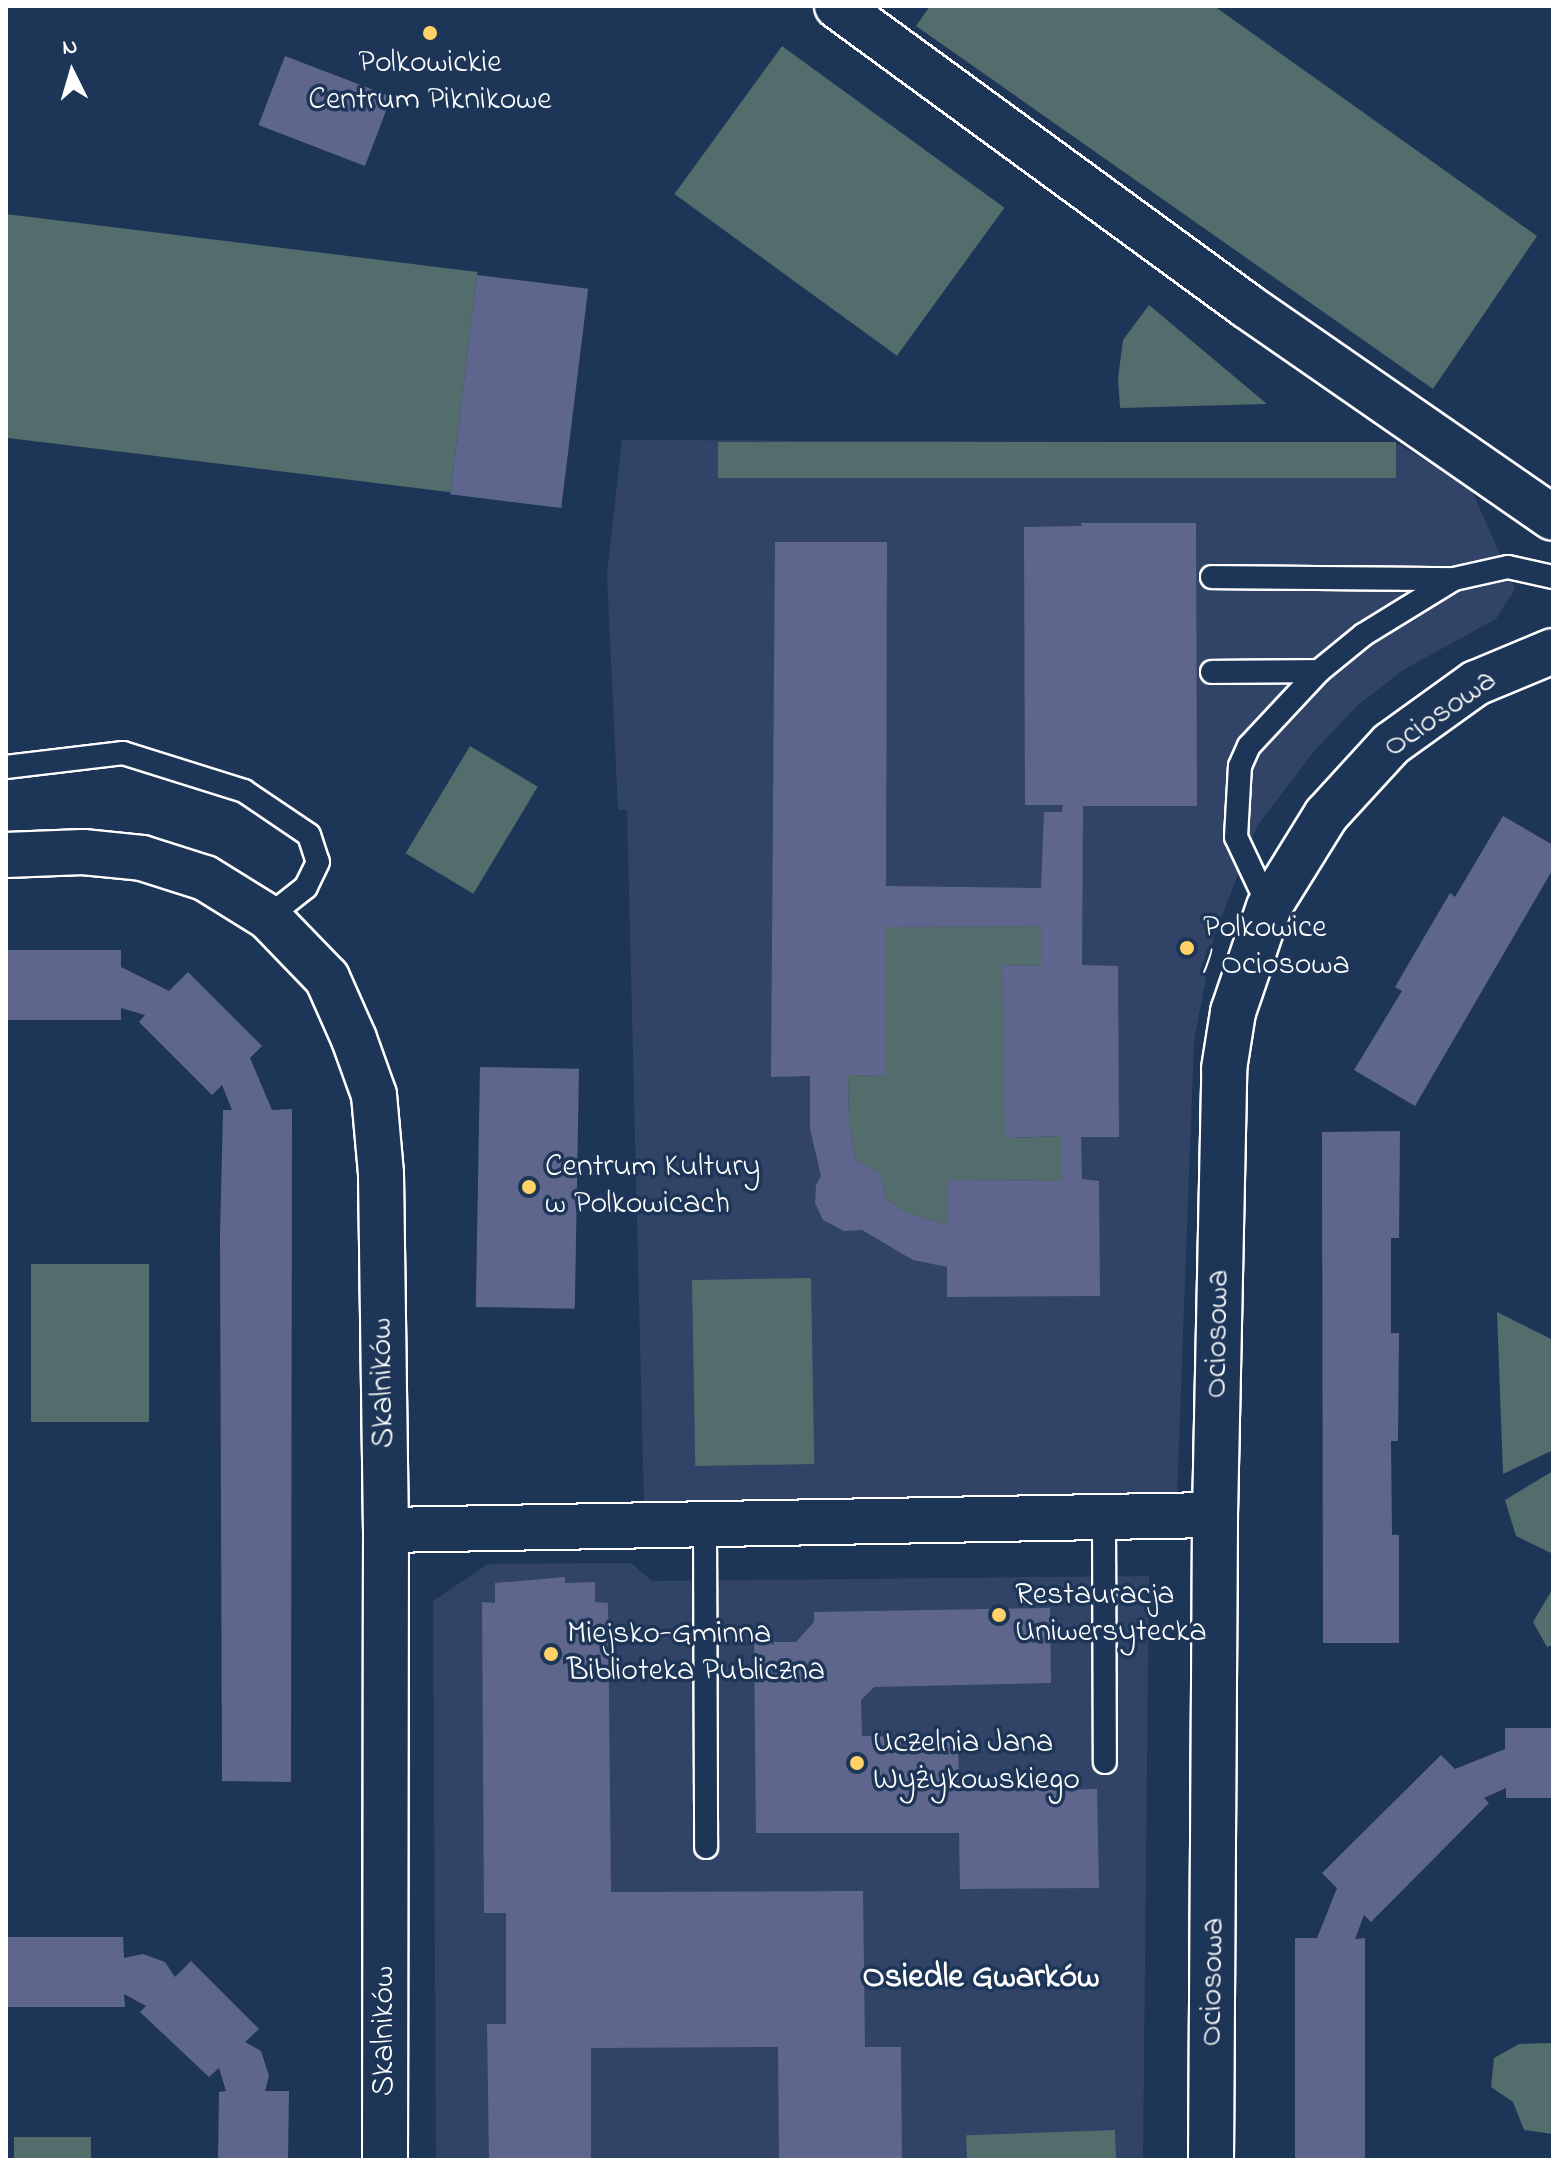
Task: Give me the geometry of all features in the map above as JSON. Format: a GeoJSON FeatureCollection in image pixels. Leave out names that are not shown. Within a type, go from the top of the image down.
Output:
{"type":"FeatureCollection","features":[{"type":"Feature","properties":{"kind":"street"},"geometry":{"type":"LineString","coordinates":[[837,6],[1247,306],[1553,518]]}},
{"type":"Feature","properties":{"kind":"street","name":"Ociosowa"},"geometry":{"type":"LineString","coordinates":[[1211,2160],[1215,1515],[1224,1069],[1233,1012],[1269,907],[1326,815],[1391,744],[1476,683],[1553,651]]}},
{"type":"Feature","properties":{"kind":"street","name":"Skalników"},"geometry":{"type":"LineString","coordinates":[[6,855],[83,852],[142,858],[205,878],[268,917],[327,978],[374,1095],[381,1174],[386,1530],[385,2160]]}},
{"type":"Feature","properties":{"kind":"street"},"geometry":{"type":"LineString","coordinates":[[386,1530],[1215,1515]]}},
{"type":"Feature","properties":{"kind":"lane"},"geometry":{"type":"LineString","coordinates":[[1212,577],[1454,579],[1508,567],[1553,577]]}},
{"type":"Feature","properties":{"kind":"lane"},"geometry":{"type":"LineString","coordinates":[[1269,907],[1238,846],[1240,766],[1249,746],[1319,671],[1363,635],[1454,579]]}},
{"type":"Feature","properties":{"kind":"lane"},"geometry":{"type":"LineString","coordinates":[[1212,672],[1319,671]]}},
{"type":"Feature","properties":{"kind":"lane"},"geometry":{"type":"LineString","coordinates":[[6,767],[123,753],[244,791],[309,835],[318,862],[306,887],[268,917]]}},
{"type":"Feature","properties":{"kind":"lane"},"geometry":{"type":"LineString","coordinates":[[1104,1517],[1105,1762]]}},
{"type":"Feature","properties":{"kind":"lane"},"geometry":{"type":"LineString","coordinates":[[705,1524],[706,1847]]}},
{"type":"Feature","properties":{"kind":"shaded area"},"geometry":{"type":"Polygon","coordinates":[[[622,440],[1396,443],[1470,486],[1515,589],[1496,619],[1403,670],[1359,704],[1316,749],[1257,826],[1214,936],[1194,1041],[1177,1495],[644,1506],[627,810],[618,810],[607,575],[622,440]]]}},
{"type":"Feature","properties":{"kind":"shaded area"},"geometry":{"type":"Polygon","coordinates":[[[631,1563],[652,1581],[1149,1576],[1143,2160],[436,2160],[433,1601],[488,1564],[631,1563]]]}},
{"type":"Feature","properties":{"kind":"green space"},"geometry":{"type":"Polygon","coordinates":[[[930,6],[1214,6],[1537,236],[1433,389],[916,26],[930,6]]]}},
{"type":"Feature","properties":{"kind":"green space"},"geometry":{"type":"Polygon","coordinates":[[[782,46],[1004,208],[897,356],[674,194],[782,46]]]}},
{"type":"Feature","properties":{"kind":"green space"},"geometry":{"type":"Polygon","coordinates":[[[6,214],[477,272],[450,492],[6,438],[6,214]]]}},
{"type":"Feature","properties":{"kind":"green space"},"geometry":{"type":"Polygon","coordinates":[[[1149,305],[1267,404],[1120,408],[1118,378],[1123,340],[1149,305]]]}},
{"type":"Feature","properties":{"kind":"green space"},"geometry":{"type":"Polygon","coordinates":[[[718,442],[1396,442],[1396,478],[718,478],[718,442]]]}},
{"type":"Feature","properties":{"kind":"green space"},"geometry":{"type":"Polygon","coordinates":[[[470,746],[538,787],[473,894],[406,853],[470,746]]]}},
{"type":"Feature","properties":{"kind":"green space"},"geometry":{"type":"Polygon","coordinates":[[[1042,926],[1042,966],[1003,965],[1006,1138],[1062,1136],[1062,1181],[947,1180],[947,1225],[908,1213],[887,1200],[880,1174],[856,1159],[849,1122],[848,1075],[885,1076],[886,927],[1042,926]]]}},
{"type":"Feature","properties":{"kind":"green space"},"geometry":{"type":"Polygon","coordinates":[[[31,1264],[149,1264],[149,1422],[31,1422],[31,1264]]]}},
{"type":"Feature","properties":{"kind":"green space"},"geometry":{"type":"Polygon","coordinates":[[[811,1278],[814,1464],[695,1466],[692,1280],[811,1278]]]}},
{"type":"Feature","properties":{"kind":"green space"},"geometry":{"type":"Polygon","coordinates":[[[1497,1312],[1553,1340],[1553,1450],[1503,1474],[1497,1312]]]}},
{"type":"Feature","properties":{"kind":"green space"},"geometry":{"type":"Polygon","coordinates":[[[1553,1471],[1553,1554],[1516,1536],[1505,1500],[1553,1471]]]}},
{"type":"Feature","properties":{"kind":"green space"},"geometry":{"type":"Polygon","coordinates":[[[1553,1588],[1553,1645],[1547,1647],[1533,1622],[1553,1588]]]}},
{"type":"Feature","properties":{"kind":"green space"},"geometry":{"type":"Polygon","coordinates":[[[1553,2043],[1553,2134],[1524,2130],[1513,2102],[1491,2087],[1494,2058],[1519,2044],[1553,2043]]]}},
{"type":"Feature","properties":{"kind":"green space"},"geometry":{"type":"Polygon","coordinates":[[[1115,2130],[1116,2160],[967,2160],[966,2135],[1115,2130]]]}},
{"type":"Feature","properties":{"kind":"green space"},"geometry":{"type":"Polygon","coordinates":[[[14,2137],[91,2137],[91,2160],[14,2160],[14,2137]]]}},
{"type":"Feature","properties":{"kind":"building"},"geometry":{"type":"Polygon","coordinates":[[[285,56],[391,97],[365,166],[258,125],[285,56]]]}},
{"type":"Feature","properties":{"kind":"building"},"geometry":{"type":"Polygon","coordinates":[[[477,275],[588,289],[561,508],[450,494],[477,275]]]}},
{"type":"Feature","properties":{"kind":"building"},"geometry":{"type":"Polygon","coordinates":[[[1081,523],[1196,523],[1197,806],[1083,806],[1082,965],[1118,966],[1119,1137],[1081,1137],[1082,1179],[1099,1181],[1100,1296],[947,1297],[947,1267],[913,1260],[862,1230],[844,1231],[823,1220],[815,1203],[816,1185],[821,1176],[810,1129],[810,1076],[771,1077],[775,542],[887,542],[886,886],[1041,888],[1044,812],[1062,812],[1063,805],[1025,805],[1024,527],[1082,526],[1081,523]],[[1042,926],[886,927],[886,1076],[848,1075],[849,1122],[856,1159],[880,1174],[887,1200],[908,1213],[947,1225],[947,1180],[1062,1181],[1062,1136],[1005,1138],[1002,965],[1042,966],[1042,926]]]}},
{"type":"Feature","properties":{"kind":"building"},"geometry":{"type":"Polygon","coordinates":[[[1503,816],[1553,845],[1553,869],[1415,1106],[1354,1070],[1402,991],[1395,987],[1450,893],[1455,897],[1503,816]]]}},
{"type":"Feature","properties":{"kind":"building"},"geometry":{"type":"Polygon","coordinates":[[[6,950],[121,950],[121,967],[169,991],[188,972],[262,1046],[250,1058],[272,1110],[292,1109],[291,1782],[222,1781],[220,1236],[223,1110],[232,1110],[222,1085],[212,1095],[139,1022],[145,1015],[121,1008],[121,1020],[6,1020],[6,950]]]}},
{"type":"Feature","properties":{"kind":"building","name":"Centrum Kultury w Polkowicach"},"geometry":{"type":"Polygon","coordinates":[[[480,1067],[579,1069],[575,1309],[476,1307],[480,1067]]]}},
{"type":"Feature","properties":{"kind":"building"},"geometry":{"type":"Polygon","coordinates":[[[1400,1131],[1399,1238],[1391,1238],[1391,1333],[1399,1333],[1398,1441],[1391,1441],[1392,1535],[1399,1535],[1399,1643],[1323,1643],[1322,1132],[1400,1131]]]}},
{"type":"Feature","properties":{"kind":"building"},"geometry":{"type":"Polygon","coordinates":[[[565,1577],[565,1583],[595,1582],[595,1602],[608,1603],[611,1892],[863,1891],[865,2047],[901,2047],[902,2160],[779,2160],[778,2047],[591,2048],[591,2160],[489,2160],[487,2024],[506,2024],[506,1913],[484,1913],[482,1602],[495,1603],[495,1583],[565,1577]]]}},
{"type":"Feature","properties":{"kind":"building","name":"Uczelnia Jana Wyżykowskiego"},"geometry":{"type":"Polygon","coordinates":[[[1050,1608],[1051,1683],[874,1687],[861,1700],[862,1736],[958,1737],[959,1791],[1097,1789],[1099,1888],[960,1889],[959,1833],[756,1833],[754,1642],[796,1642],[814,1622],[814,1612],[1050,1608]]]}},
{"type":"Feature","properties":{"kind":"building"},"geometry":{"type":"Polygon","coordinates":[[[1505,1728],[1553,1728],[1553,1798],[1506,1798],[1506,1788],[1484,1798],[1489,1803],[1371,1922],[1364,1915],[1355,1939],[1365,1938],[1365,2160],[1295,2160],[1295,1938],[1317,1938],[1337,1888],[1322,1873],[1441,1755],[1455,1769],[1505,1749],[1505,1728]]]}},
{"type":"Feature","properties":{"kind":"building"},"geometry":{"type":"Polygon","coordinates":[[[6,1937],[123,1937],[124,1958],[143,1954],[165,1962],[175,1977],[191,1961],[259,2029],[245,2042],[261,2051],[269,2076],[265,2091],[289,2091],[288,2160],[218,2160],[219,2092],[226,2091],[219,2068],[209,2077],[140,2012],[146,2006],[124,1994],[125,2007],[6,2007],[6,1937]]]}},
{"type":"Feature","properties":{"kind":"place","name":"Polkowickie Centrum Piknikowe"},"geometry":{"type":"Point","coordinates":[430,33]}},
{"type":"Feature","properties":{"kind":"place","name":"Polkowice / Ociosowa"},"geometry":{"type":"Point","coordinates":[1187,948]}},
{"type":"Feature","properties":{"kind":"place","name":"Centrum Kultury w Polkowicach"},"geometry":{"type":"Point","coordinates":[529,1187]}},
{"type":"Feature","properties":{"kind":"place","name":"Restauracja Uniwersytecka"},"geometry":{"type":"Point","coordinates":[999,1615]}},
{"type":"Feature","properties":{"kind":"place","name":"Miejsko-Gminna Biblioteka Publiczna"},"geometry":{"type":"Point","coordinates":[551,1654]}},
{"type":"Feature","properties":{"kind":"place","name":"Uczelnia Jana Wyżykowskiego"},"geometry":{"type":"Point","coordinates":[857,1763]}},
{"type":"Feature","properties":{"kind":"district","name":"Osiedle Gwarków"},"geometry":{"type":"Point","coordinates":[981,1979]}}]}
